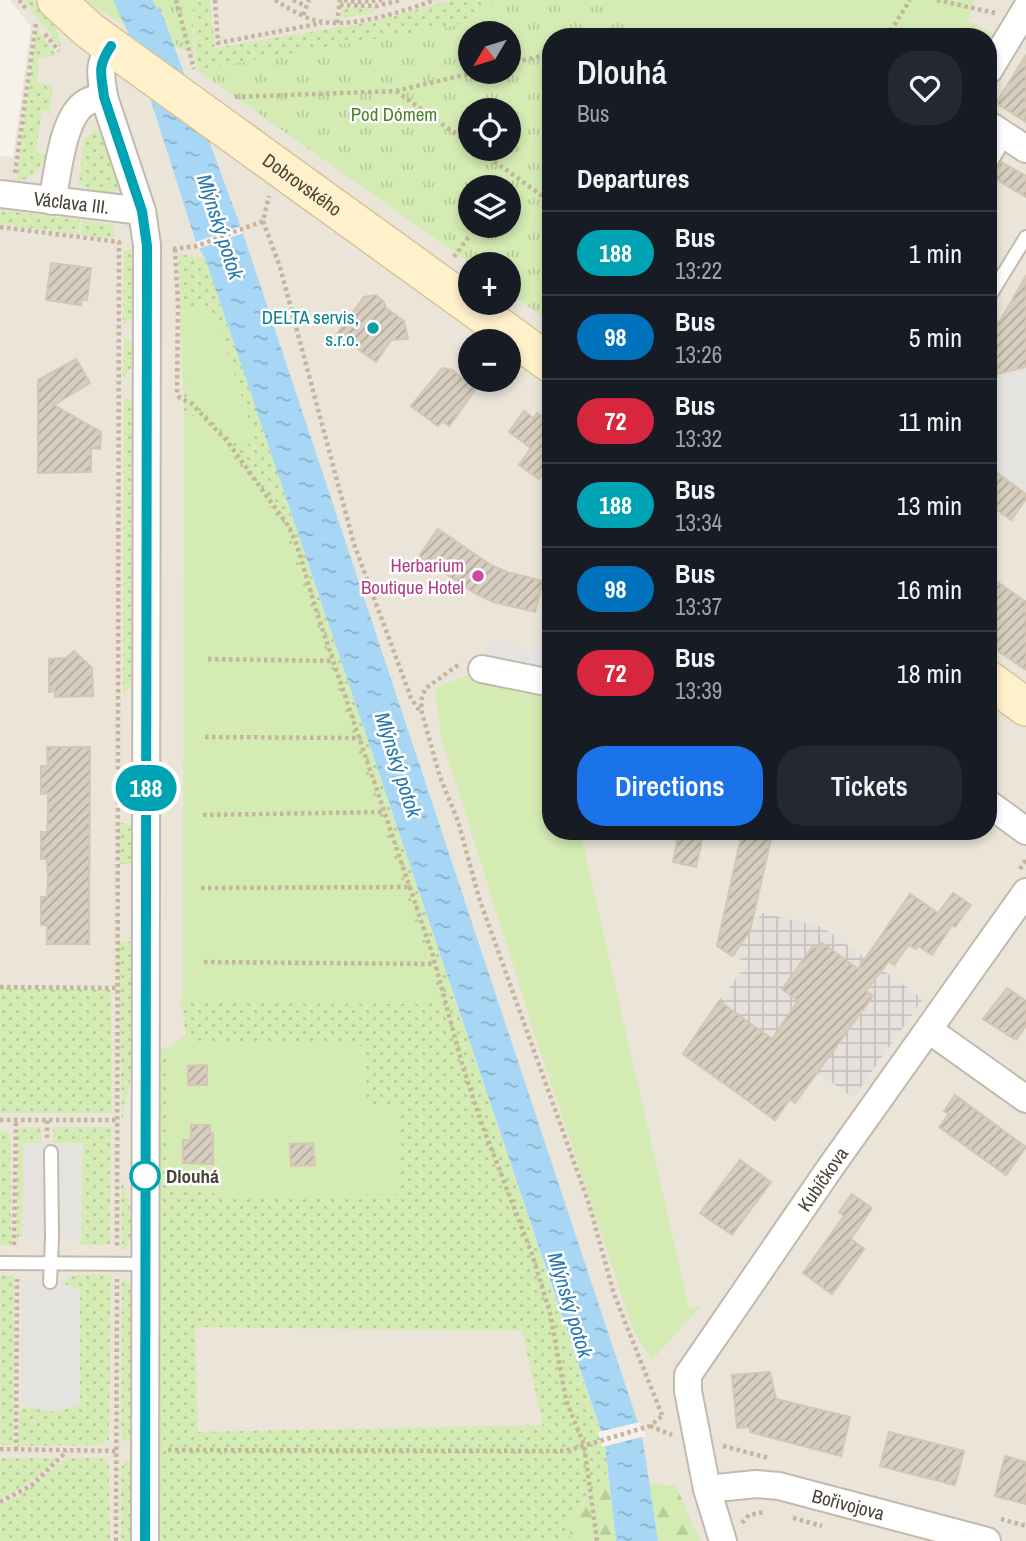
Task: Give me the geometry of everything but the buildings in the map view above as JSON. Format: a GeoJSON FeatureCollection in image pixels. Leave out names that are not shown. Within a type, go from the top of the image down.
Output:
{"type":"FeatureCollection","features":[{"type":"Feature","properties":{"kind":"main road","name":"Dobrovského"},"geometry":{"type":"LineString","coordinates":[[46,11],[90,31],[141,68],[218,105],[542,358]]}},
{"type":"Feature","properties":{"kind":"main road"},"geometry":{"type":"LineString","coordinates":[[997,686],[1026,706]]}},
{"type":"Feature","properties":{"kind":"street"},"geometry":{"type":"LineString","coordinates":[[997,57],[1023,14]]}},
{"type":"Feature","properties":{"kind":"street"},"geometry":{"type":"LineString","coordinates":[[111,46],[100,65],[104,97],[142,211],[147,246],[145,1541]]}},
{"type":"Feature","properties":{"kind":"street"},"geometry":{"type":"LineString","coordinates":[[52,201],[66,133],[74,115],[86,102],[104,97]]}},
{"type":"Feature","properties":{"kind":"street","name":"Václava III."},"geometry":{"type":"LineString","coordinates":[[7,186],[52,201],[142,211]]}},
{"type":"Feature","properties":{"kind":"street"},"geometry":{"type":"LineString","coordinates":[[482,669],[542,681]]}},
{"type":"Feature","properties":{"kind":"street"},"geometry":{"type":"LineString","coordinates":[[997,810],[1026,831]]}},
{"type":"Feature","properties":{"kind":"street","name":"Kubíčkova"},"geometry":{"type":"LineString","coordinates":[[732,1535],[707,1489],[688,1391],[691,1368],[1026,892]]}},
{"type":"Feature","properties":{"kind":"street"},"geometry":{"type":"LineString","coordinates":[[929,1030],[1026,1099]]}},
{"type":"Feature","properties":{"kind":"street","name":"Bořivojova"},"geometry":{"type":"LineString","coordinates":[[707,1489],[756,1484],[779,1486],[990,1529]]}},
{"type":"Feature","properties":{"kind":"lane"},"geometry":{"type":"LineString","coordinates":[[997,153],[1007,137]]}},
{"type":"Feature","properties":{"kind":"lane"},"geometry":{"type":"LineString","coordinates":[[997,284],[1026,237]]}},
{"type":"Feature","properties":{"kind":"lane"},"geometry":{"type":"LineString","coordinates":[[50,1282],[51,1152]]}},
{"type":"Feature","properties":{"kind":"lane"},"geometry":{"type":"LineString","coordinates":[[0,1263],[145,1264]]}},
{"type":"Feature","properties":{"kind":"path"},"geometry":{"type":"LineString","coordinates":[[176,0],[195,74]]}},
{"type":"Feature","properties":{"kind":"path"},"geometry":{"type":"LineString","coordinates":[[215,0],[218,43],[324,22]]}},
{"type":"Feature","properties":{"kind":"path"},"geometry":{"type":"LineString","coordinates":[[275,0],[302,15],[337,23],[379,16],[435,0]]}},
{"type":"Feature","properties":{"kind":"path"},"geometry":{"type":"LineString","coordinates":[[293,0],[307,2],[302,15]]}},
{"type":"Feature","properties":{"kind":"path"},"geometry":{"type":"LineString","coordinates":[[337,23],[342,2],[401,0]]}},
{"type":"Feature","properties":{"kind":"path"},"geometry":{"type":"LineString","coordinates":[[893,28],[911,0]]}},
{"type":"Feature","properties":{"kind":"path"},"geometry":{"type":"LineString","coordinates":[[937,0],[1023,14]]}},
{"type":"Feature","properties":{"kind":"path"},"geometry":{"type":"LineString","coordinates":[[378,2],[379,16]]}},
{"type":"Feature","properties":{"kind":"path"},"geometry":{"type":"LineString","coordinates":[[7,186],[46,11]]}},
{"type":"Feature","properties":{"kind":"path"},"geometry":{"type":"LineString","coordinates":[[522,61],[542,58]]}},
{"type":"Feature","properties":{"kind":"path"},"geometry":{"type":"LineString","coordinates":[[218,105],[396,91],[458,76]]}},
{"type":"Feature","properties":{"kind":"path"},"geometry":{"type":"LineString","coordinates":[[396,91],[458,136]]}},
{"type":"Feature","properties":{"kind":"path"},"geometry":{"type":"LineString","coordinates":[[494,161],[542,196]]}},
{"type":"Feature","properties":{"kind":"path"},"geometry":{"type":"LineString","coordinates":[[263,221],[280,267],[355,544],[411,698],[422,713]]}},
{"type":"Feature","properties":{"kind":"path"},"geometry":{"type":"LineString","coordinates":[[0,227],[119,242],[117,1252]]}},
{"type":"Feature","properties":{"kind":"path"},"geometry":{"type":"LineString","coordinates":[[162,247],[176,249],[197,246],[242,230]]}},
{"type":"Feature","properties":{"kind":"path"},"geometry":{"type":"LineString","coordinates":[[453,259],[468,238]]}},
{"type":"Feature","properties":{"kind":"path"},"geometry":{"type":"LineString","coordinates":[[176,249],[177,393],[180,398],[192,404],[227,441],[289,527],[297,545],[435,964],[470,1089],[550,1313],[566,1400],[584,1445],[597,1541]]}},
{"type":"Feature","properties":{"kind":"path"},"geometry":{"type":"LineString","coordinates":[[208,659],[334,662]]}},
{"type":"Feature","properties":{"kind":"path"},"geometry":{"type":"LineString","coordinates":[[482,669],[461,663],[435,680],[425,689],[421,701],[422,713],[440,777],[458,821],[479,898],[589,1204],[614,1294],[662,1415]]}},
{"type":"Feature","properties":{"kind":"path"},"geometry":{"type":"LineString","coordinates":[[205,737],[360,738]]}},
{"type":"Feature","properties":{"kind":"path"},"geometry":{"type":"LineString","coordinates":[[203,816],[385,812]]}},
{"type":"Feature","properties":{"kind":"path"},"geometry":{"type":"LineString","coordinates":[[201,888],[410,887]]}},
{"type":"Feature","properties":{"kind":"path"},"geometry":{"type":"LineString","coordinates":[[204,962],[435,964]]}},
{"type":"Feature","properties":{"kind":"path"},"geometry":{"type":"LineString","coordinates":[[0,987],[117,988]]}},
{"type":"Feature","properties":{"kind":"path"},"geometry":{"type":"LineString","coordinates":[[14,1248],[16,1120]]}},
{"type":"Feature","properties":{"kind":"path"},"geometry":{"type":"LineString","coordinates":[[47,1120],[47,1135]]}},
{"type":"Feature","properties":{"kind":"path"},"geometry":{"type":"LineString","coordinates":[[0,1121],[117,1120]]}},
{"type":"Feature","properties":{"kind":"path"},"geometry":{"type":"LineString","coordinates":[[16,1450],[19,1397],[17,1276]]}},
{"type":"Feature","properties":{"kind":"path"},"geometry":{"type":"LineString","coordinates":[[116,1541],[117,1277]]}},
{"type":"Feature","properties":{"kind":"path"},"geometry":{"type":"LineString","coordinates":[[156,1450],[566,1451],[650,1426]]}},
{"type":"Feature","properties":{"kind":"path"},"geometry":{"type":"LineString","coordinates":[[719,1445],[782,1461]]}},
{"type":"Feature","properties":{"kind":"path"},"geometry":{"type":"LineString","coordinates":[[0,1449],[116,1451]]}},
{"type":"Feature","properties":{"kind":"path"},"geometry":{"type":"LineString","coordinates":[[0,1502],[32,1485],[68,1450]]}},
{"type":"Feature","properties":{"kind":"path"},"geometry":{"type":"LineString","coordinates":[[732,1535],[749,1515],[775,1513]]}},
{"type":"Feature","properties":{"kind":"path"},"geometry":{"type":"LineString","coordinates":[[788,1517],[828,1527]]}},
{"type":"Feature","properties":{"kind":"path"},"geometry":{"type":"LineString","coordinates":[[990,1529],[1026,1525]]}},
{"type":"Feature","properties":{"kind":"shaded area"},"geometry":{"type":"Polygon","coordinates":[[[10,0],[113,0],[132,41],[197,246],[205,258],[602,1434],[616,1541],[0,1541],[0,156],[13,157],[31,27],[10,0]]]}},
{"type":"Feature","properties":{"kind":"shaded area"},"geometry":{"type":"Polygon","coordinates":[[[152,0],[1026,0],[1026,1541],[658,1541],[638,1426],[242,230],[163,16],[152,0]]]}},
{"type":"Feature","properties":{"kind":"shaded area"},"geometry":{"type":"Polygon","coordinates":[[[1026,367],[1026,494],[997,473],[997,374],[1026,367]]]}},
{"type":"Feature","properties":{"kind":"shaded area"},"geometry":{"type":"Polygon","coordinates":[[[489,640],[542,652],[542,672],[485,659],[489,640]]]}},
{"type":"Feature","properties":{"kind":"shaded area"},"geometry":{"type":"Polygon","coordinates":[[[762,913],[822,927],[923,999],[853,1098],[719,1001],[747,964],[734,954],[762,913]]]}},
{"type":"Feature","properties":{"kind":"shaded area"},"geometry":{"type":"Polygon","coordinates":[[[23,1144],[81,1144],[80,1238],[22,1237],[23,1144]]]}},
{"type":"Feature","properties":{"kind":"shaded area"},"geometry":{"type":"Polygon","coordinates":[[[37,1283],[62,1283],[80,1290],[79,1406],[54,1411],[21,1403],[22,1289],[37,1283]]]}},
{"type":"Feature","properties":{"kind":"green space"},"geometry":{"type":"Polygon","coordinates":[[[24,0],[33,0],[51,22],[58,34],[60,47],[24,0]]]}},
{"type":"Feature","properties":{"kind":"green space"},"geometry":{"type":"Polygon","coordinates":[[[85,0],[157,0],[178,47],[161,49],[85,0]]]}},
{"type":"Feature","properties":{"kind":"green space"},"geometry":{"type":"Polygon","coordinates":[[[157,0],[192,0],[194,55],[178,47],[157,0]]]}},
{"type":"Feature","properties":{"kind":"green space"},"geometry":{"type":"Polygon","coordinates":[[[192,0],[210,0],[215,48],[376,21],[452,0],[497,0],[471,21],[458,21],[458,25],[197,70],[192,0]]]}},
{"type":"Feature","properties":{"kind":"green space","name":"Pod Dómem"},"geometry":{"type":"Polygon","coordinates":[[[498,0],[571,0],[599,5],[638,28],[542,28],[542,316],[521,301],[521,252],[458,252],[458,255],[197,70],[458,25],[458,84],[522,84],[522,21],[471,21],[498,0]]]}},
{"type":"Feature","properties":{"kind":"green space"},"geometry":{"type":"Polygon","coordinates":[[[571,0],[975,0],[968,21],[982,28],[638,28],[599,5],[571,0]]]}},
{"type":"Feature","properties":{"kind":"green space"},"geometry":{"type":"Polygon","coordinates":[[[373,7],[374,13],[341,18],[342,8],[373,7]]]}},
{"type":"Feature","properties":{"kind":"green space"},"geometry":{"type":"Polygon","coordinates":[[[37,29],[56,55],[38,58],[37,83],[53,85],[50,110],[42,110],[36,152],[46,155],[35,172],[16,183],[37,29]]]}},
{"type":"Feature","properties":{"kind":"green space"},"geometry":{"type":"Polygon","coordinates":[[[94,130],[104,135],[120,187],[117,191],[97,191],[79,184],[84,139],[94,130]]]}},
{"type":"Feature","properties":{"kind":"green space"},"geometry":{"type":"Polygon","coordinates":[[[0,210],[80,220],[78,234],[0,224],[0,210]]]}},
{"type":"Feature","properties":{"kind":"green space"},"geometry":{"type":"Polygon","coordinates":[[[82,220],[114,225],[113,238],[81,234],[82,220]]]}},
{"type":"Feature","properties":{"kind":"green space"},"geometry":{"type":"Polygon","coordinates":[[[124,250],[134,250],[134,320],[123,324],[124,250]]]}},
{"type":"Feature","properties":{"kind":"green space"},"geometry":{"type":"Polygon","coordinates":[[[179,254],[205,258],[605,1445],[608,1471],[569,1521],[571,1541],[157,1541],[157,1049],[168,1048],[167,1187],[243,1197],[401,1193],[398,1107],[366,1107],[362,1046],[206,1044],[186,1035],[180,1000],[430,1003],[284,527],[226,448],[197,417],[184,414],[179,254]],[[195,1327],[198,1432],[543,1425],[522,1331],[195,1327]]]}},
{"type":"Feature","properties":{"kind":"green space"},"geometry":{"type":"Polygon","coordinates":[[[180,306],[199,308],[219,324],[255,440],[241,449],[183,380],[180,306]]]}},
{"type":"Feature","properties":{"kind":"green space"},"geometry":{"type":"Polygon","coordinates":[[[124,338],[133,343],[133,365],[123,377],[124,338]]]}},
{"type":"Feature","properties":{"kind":"green space"},"geometry":{"type":"Polygon","coordinates":[[[124,397],[134,401],[132,682],[123,696],[124,397]]]}},
{"type":"Feature","properties":{"kind":"green space"},"geometry":{"type":"Polygon","coordinates":[[[184,414],[197,417],[226,448],[284,527],[440,1002],[183,1003],[184,414]]]}},
{"type":"Feature","properties":{"kind":"green space"},"geometry":{"type":"Polygon","coordinates":[[[471,674],[542,697],[542,840],[582,840],[689,1308],[701,1306],[652,1360],[634,1331],[536,1038],[441,736],[435,688],[471,674]]]}},
{"type":"Feature","properties":{"kind":"green space"},"geometry":{"type":"Polygon","coordinates":[[[119,823],[133,823],[133,864],[119,864],[119,823]]]}},
{"type":"Feature","properties":{"kind":"green space"},"geometry":{"type":"Polygon","coordinates":[[[118,941],[133,942],[132,1070],[122,1121],[118,941]]]}},
{"type":"Feature","properties":{"kind":"green space"},"geometry":{"type":"Polygon","coordinates":[[[0,987],[111,990],[112,1113],[0,1113],[0,987]]]}},
{"type":"Feature","properties":{"kind":"green space"},"geometry":{"type":"Polygon","coordinates":[[[186,1035],[206,1044],[362,1046],[366,1107],[399,1107],[401,1194],[243,1197],[166,1187],[168,1048],[186,1035]]]}},
{"type":"Feature","properties":{"kind":"green space"},"geometry":{"type":"Polygon","coordinates":[[[41,1127],[41,1143],[23,1143],[23,1237],[17,1237],[18,1128],[41,1127]]]}},
{"type":"Feature","properties":{"kind":"green space"},"geometry":{"type":"Polygon","coordinates":[[[53,1127],[111,1127],[110,1245],[81,1245],[83,1143],[53,1143],[53,1127]]]}},
{"type":"Feature","properties":{"kind":"green space"},"geometry":{"type":"Polygon","coordinates":[[[4,1131],[10,1138],[11,1245],[0,1245],[0,1133],[4,1131]]]}},
{"type":"Feature","properties":{"kind":"green space"},"geometry":{"type":"Polygon","coordinates":[[[121,1179],[132,1216],[131,1236],[122,1251],[121,1179]]]}},
{"type":"Feature","properties":{"kind":"green space"},"geometry":{"type":"Polygon","coordinates":[[[78,1275],[111,1275],[109,1440],[97,1445],[18,1446],[20,1411],[28,1406],[54,1411],[80,1404],[80,1290],[62,1284],[78,1275]]]}},
{"type":"Feature","properties":{"kind":"green space"},"geometry":{"type":"Polygon","coordinates":[[[0,1276],[14,1276],[13,1445],[0,1445],[0,1276]]]}},
{"type":"Feature","properties":{"kind":"green space"},"geometry":{"type":"Polygon","coordinates":[[[122,1277],[130,1286],[132,1294],[131,1442],[124,1440],[121,1434],[122,1277]]]}},
{"type":"Feature","properties":{"kind":"green space"},"geometry":{"type":"Polygon","coordinates":[[[0,1458],[59,1458],[32,1481],[0,1499],[0,1458]]]}},
{"type":"Feature","properties":{"kind":"green space"},"geometry":{"type":"Polygon","coordinates":[[[67,1458],[102,1458],[109,1466],[110,1541],[0,1541],[0,1505],[32,1487],[67,1458]]]}},
{"type":"Feature","properties":{"kind":"green space"},"geometry":{"type":"Polygon","coordinates":[[[130,1461],[131,1541],[121,1541],[121,1468],[125,1462],[130,1461]]]}},
{"type":"Feature","properties":{"kind":"green space"},"geometry":{"type":"Polygon","coordinates":[[[608,1471],[616,1541],[571,1541],[569,1522],[608,1471]]]}},
{"type":"Feature","properties":{"kind":"green space"},"geometry":{"type":"Polygon","coordinates":[[[649,1483],[676,1486],[700,1541],[658,1541],[649,1483]]]}},
{"type":"Feature","properties":{"kind":"water","name":"Mlýnský potok"},"geometry":{"type":"Polygon","coordinates":[[[113,0],[152,0],[163,16],[242,230],[642,1435],[658,1541],[616,1541],[602,1434],[205,258],[197,246],[132,41],[113,0]]]}},
{"type":"Feature","properties":{"kind":"pier"},"geometry":{"type":"Polygon","coordinates":[[[241,226],[243,233],[198,249],[196,242],[241,226]]]}},
{"type":"Feature","properties":{"kind":"pier"},"geometry":{"type":"Polygon","coordinates":[[[640,1422],[646,1436],[602,1447],[598,1432],[640,1422]]]}},
{"type":"Feature","properties":{"kind":"bus line","name":"188"},"geometry":{"type":"LineString","coordinates":[[111,46],[100,65],[100,77],[104,97],[142,211],[147,246],[145,1541]]}},
{"type":"Feature","properties":{"kind":"place","name":"DELTA servis, s.r.o."},"geometry":{"type":"Point","coordinates":[373,328]}},
{"type":"Feature","properties":{"kind":"place","name":"Herbarium Boutique Hotel"},"geometry":{"type":"Point","coordinates":[478,576]}},
{"type":"Feature","properties":{"kind":"place","name":"Dlouhá"},"geometry":{"type":"Point","coordinates":[145,1176]}}]}
